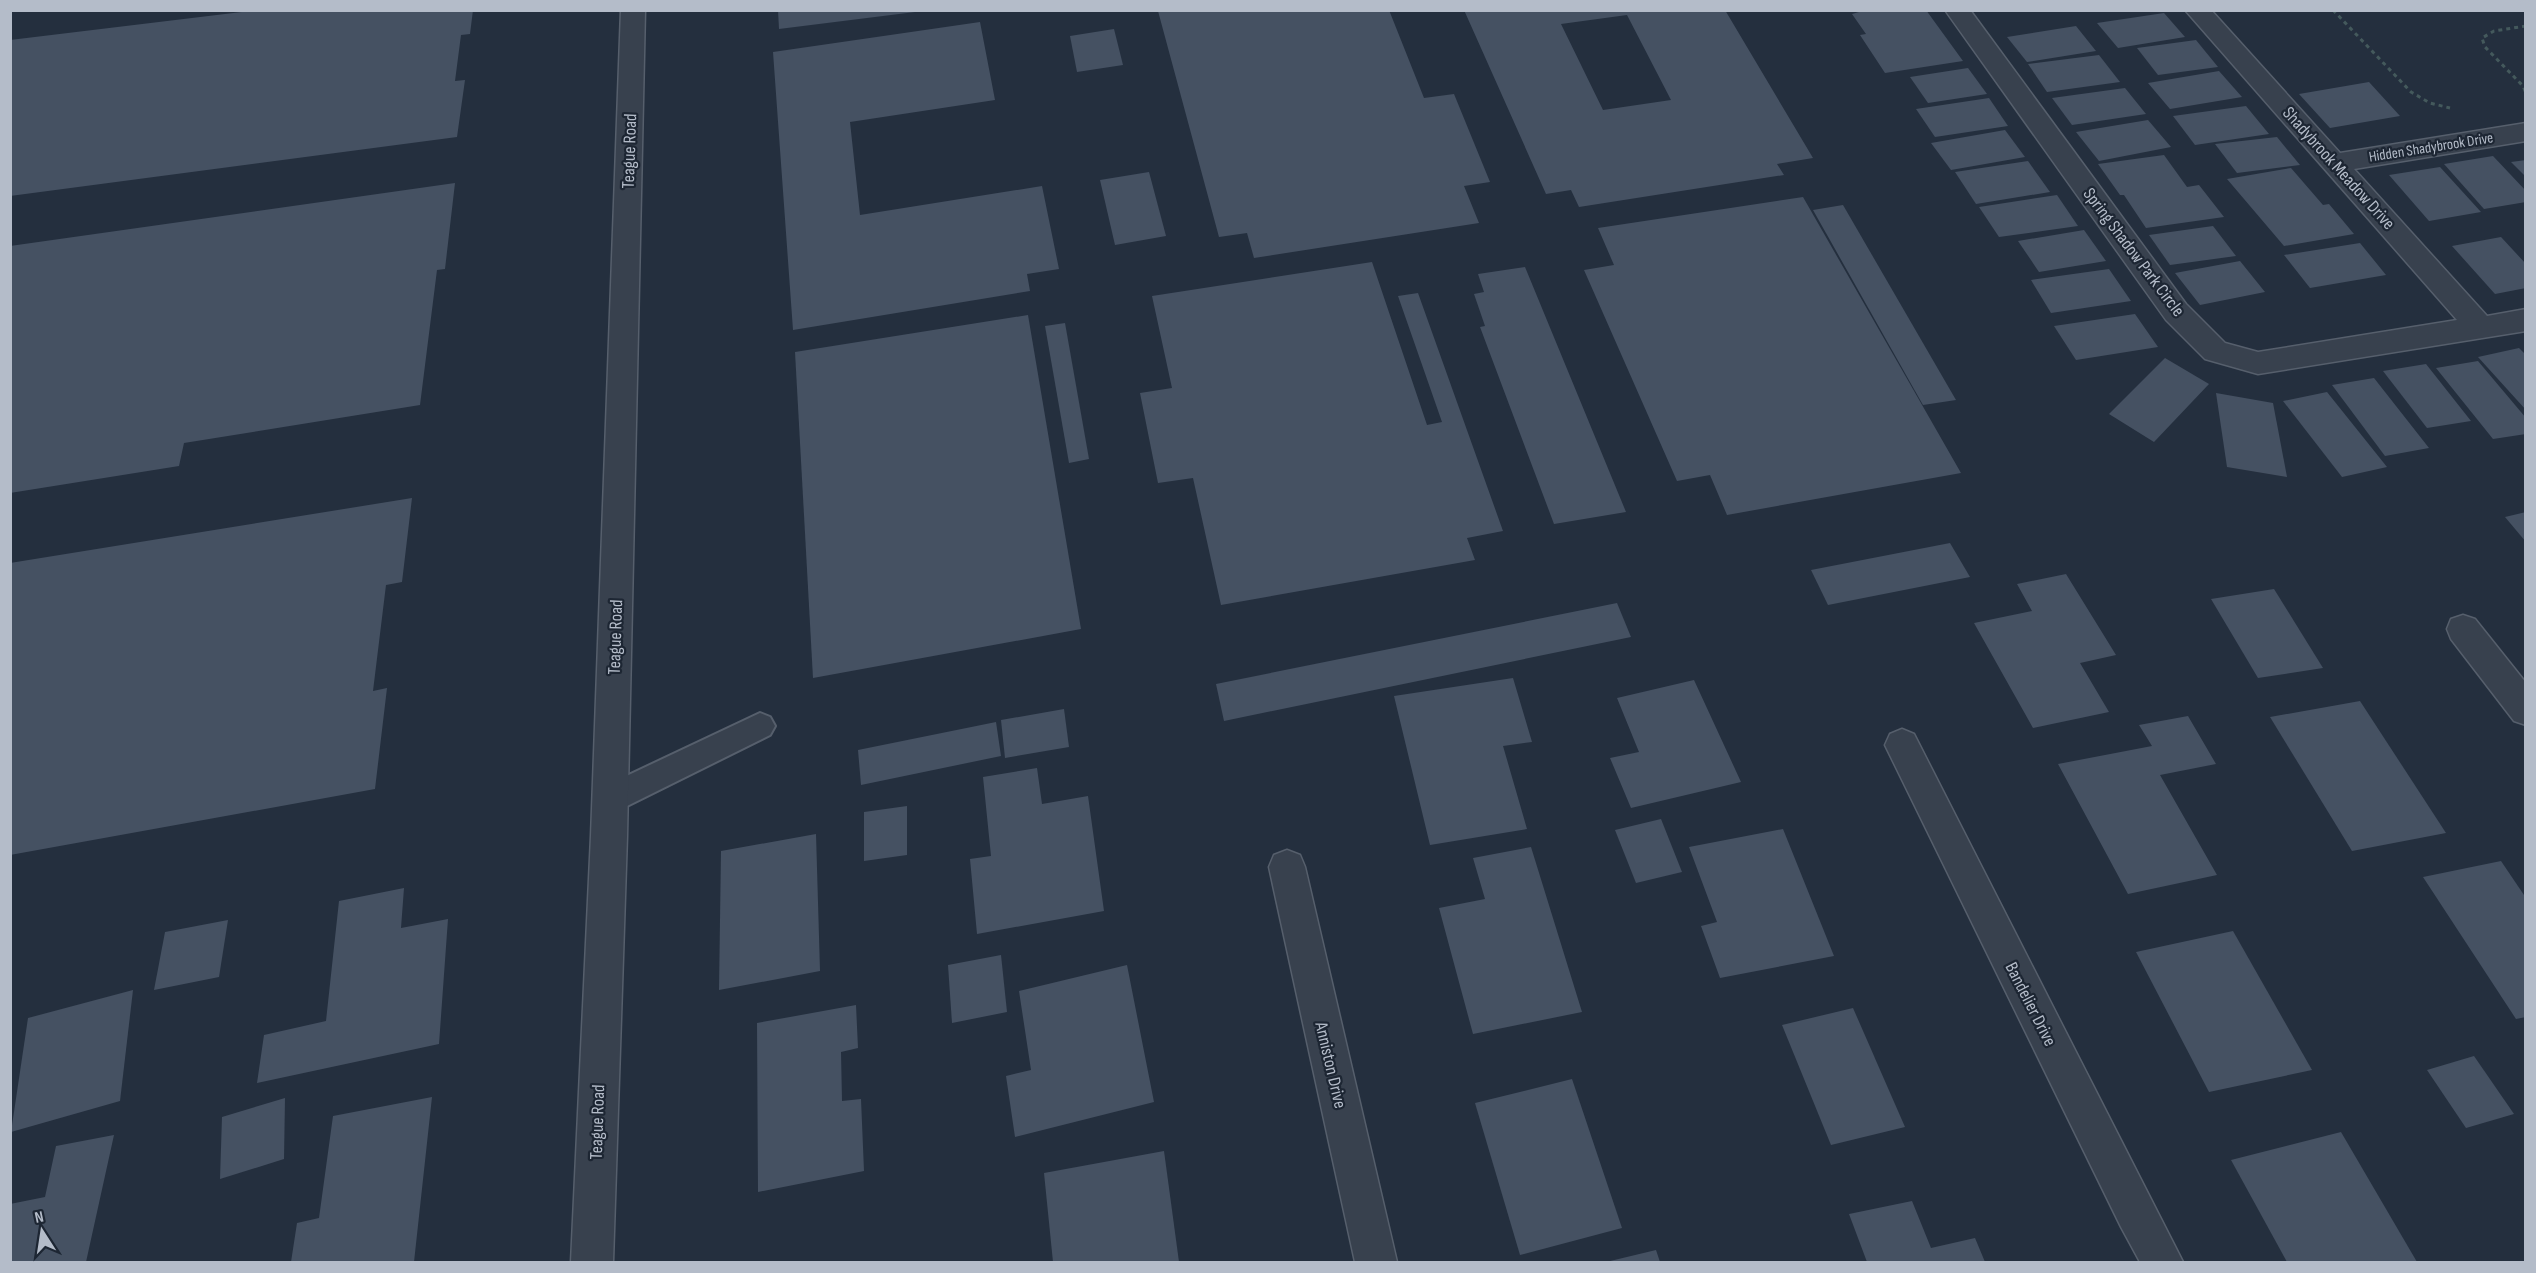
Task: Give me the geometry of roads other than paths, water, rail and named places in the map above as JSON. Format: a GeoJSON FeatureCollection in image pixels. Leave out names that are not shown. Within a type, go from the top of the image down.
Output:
{"type":"FeatureCollection","features":[{"type":"Feature","properties":{"kind":"street","name":"Teague Road"},"geometry":{"type":"LineString","coordinates":[[592,1263],[610,800],[633,10]]}},
{"type":"Feature","properties":{"kind":"street","name":"Shadybrook Meadow Drive"},"geometry":{"type":"LineString","coordinates":[[2197,10],[2336,163],[2479,326]]}},
{"type":"Feature","properties":{"kind":"street","name":"Spring Shadow Park Circle"},"geometry":{"type":"LineString","coordinates":[[1965,11],[2176,312],[2215,351],[2258,363],[2526,320]]}},
{"type":"Feature","properties":{"kind":"street","name":"Hidden Shadybrook Drive"},"geometry":{"type":"LineString","coordinates":[[2336,163],[2518,133]]}},
{"type":"Feature","properties":{"kind":"street"},"geometry":{"type":"LineString","coordinates":[[2463,629],[2526,710]]}},
{"type":"Feature","properties":{"kind":"street","name":"Bandelier Drive"},"geometry":{"type":"LineString","coordinates":[[1902,745],[2162,1263]]}},
{"type":"Feature","properties":{"kind":"street","name":"Anniston Drive"},"geometry":{"type":"LineString","coordinates":[[1287,867],[1376,1263]]}},
{"type":"Feature","properties":{"kind":"lane"},"geometry":{"type":"LineString","coordinates":[[610,800],[760,726]]}}]}
